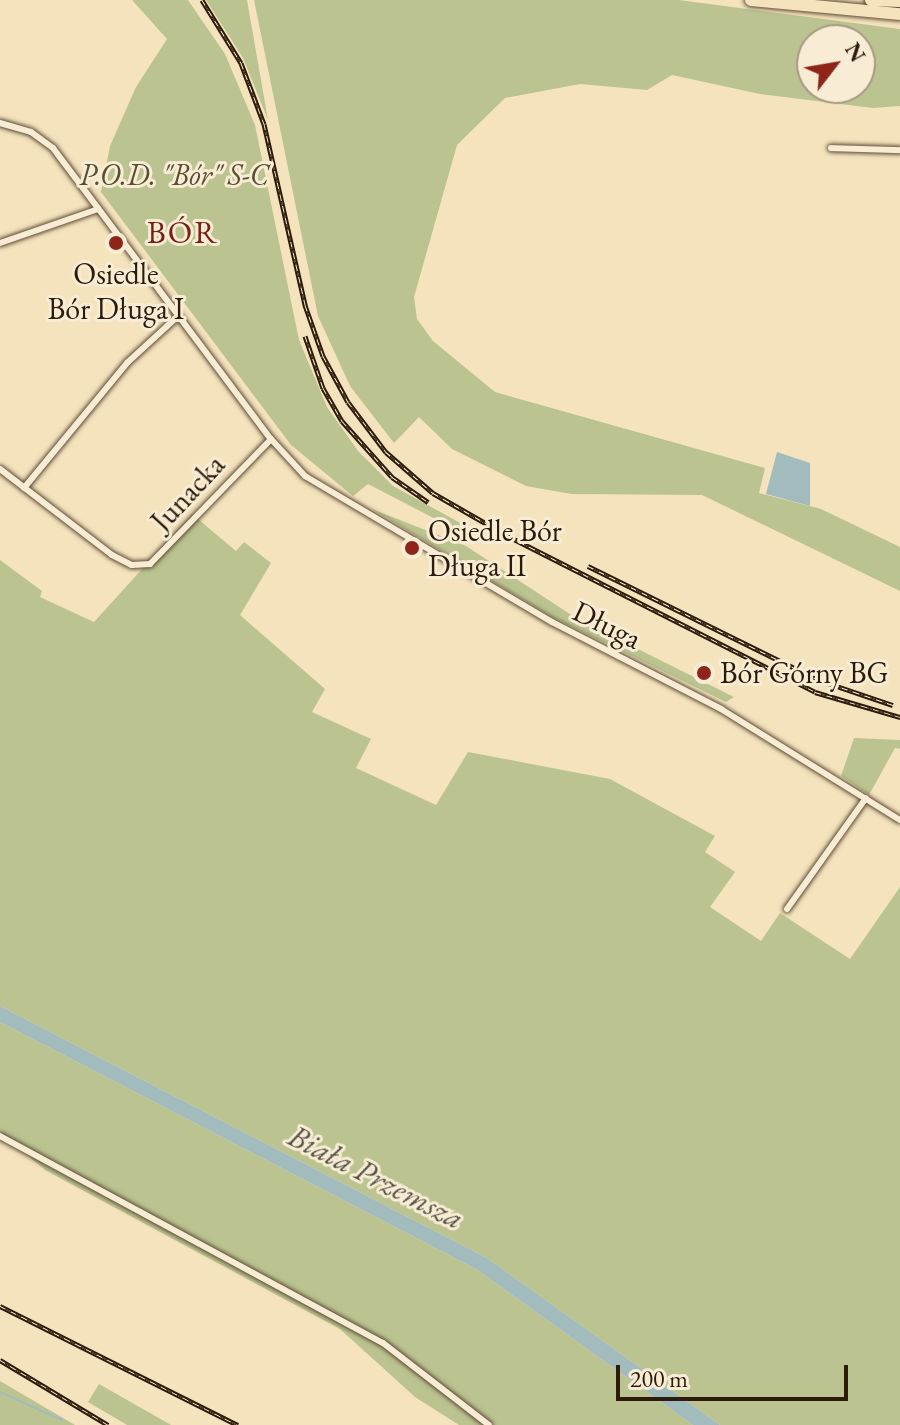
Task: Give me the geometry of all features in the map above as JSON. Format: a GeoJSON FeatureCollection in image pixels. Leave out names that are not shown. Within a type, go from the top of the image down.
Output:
{"type":"FeatureCollection","features":[{"type":"Feature","properties":{"kind":"highway"},"geometry":{"type":"LineString","coordinates":[[751,0],[900,14]]}},
{"type":"Feature","properties":{"kind":"highway"},"geometry":{"type":"LineString","coordinates":[[871,0],[900,1]]}},
{"type":"Feature","properties":{"kind":"street","name":"Długa"},"geometry":{"type":"LineString","coordinates":[[0,123],[43,139],[271,439],[328,494],[552,622],[675,682],[900,820]]}},
{"type":"Feature","properties":{"kind":"street"},"geometry":{"type":"LineString","coordinates":[[831,148],[900,150]]}},
{"type":"Feature","properties":{"kind":"street"},"geometry":{"type":"LineString","coordinates":[[0,243],[98,209]]}},
{"type":"Feature","properties":{"kind":"street"},"geometry":{"type":"LineString","coordinates":[[0,469],[24,488],[128,362],[178,316]]}},
{"type":"Feature","properties":{"kind":"street","name":"Junacka"},"geometry":{"type":"LineString","coordinates":[[24,488],[132,565],[150,564],[271,439]]}},
{"type":"Feature","properties":{"kind":"street"},"geometry":{"type":"LineString","coordinates":[[787,909],[866,798]]}},
{"type":"Feature","properties":{"kind":"street"},"geometry":{"type":"LineString","coordinates":[[0,1136],[383,1343],[489,1425]]}},
{"type":"Feature","properties":{"kind":"green space","name":"P.O.D. \"Bór\" S-C"},"geometry":{"type":"Polygon","coordinates":[[[132,0],[188,0],[225,54],[255,125],[299,340],[327,407],[358,451],[393,486],[473,530],[470,537],[368,484],[353,496],[291,445],[101,192],[110,146],[136,87],[167,39],[132,0]]]}},
{"type":"Feature","properties":{"kind":"green space"},"geometry":{"type":"Polygon","coordinates":[[[206,0],[247,0],[268,120],[243,58],[206,0]]]}},
{"type":"Feature","properties":{"kind":"green space"},"geometry":{"type":"Polygon","coordinates":[[[254,0],[679,0],[862,24],[796,24],[796,98],[672,75],[647,90],[580,84],[505,98],[457,145],[414,297],[417,319],[433,341],[495,392],[765,468],[759,493],[821,509],[900,547],[900,591],[702,495],[571,494],[526,486],[452,449],[419,417],[394,443],[350,386],[318,316],[254,0]]]}},
{"type":"Feature","properties":{"kind":"green space"},"geometry":{"type":"Polygon","coordinates":[[[876,26],[900,29],[900,106],[873,108],[841,104],[876,104],[876,26]]]}},
{"type":"Feature","properties":{"kind":"green space"},"geometry":{"type":"Polygon","coordinates":[[[372,509],[466,546],[576,618],[734,697],[726,702],[552,617],[372,509]]]}},
{"type":"Feature","properties":{"kind":"green space"},"geometry":{"type":"Polygon","coordinates":[[[192,514],[236,551],[244,542],[271,563],[240,615],[325,689],[312,712],[371,739],[356,768],[436,805],[468,752],[610,779],[715,836],[705,852],[735,872],[710,907],[761,941],[780,913],[850,959],[900,887],[900,1425],[720,1425],[487,1258],[0,1006],[0,560],[42,591],[40,597],[94,622],[192,514]]]}},
{"type":"Feature","properties":{"kind":"green space"},"geometry":{"type":"Polygon","coordinates":[[[854,738],[900,740],[900,749],[895,748],[869,795],[841,776],[854,738]]]}},
{"type":"Feature","properties":{"kind":"green space"},"geometry":{"type":"Polygon","coordinates":[[[0,1022],[476,1269],[693,1425],[459,1425],[415,1397],[340,1329],[45,1170],[0,1132],[0,1022]]]}},
{"type":"Feature","properties":{"kind":"green space"},"geometry":{"type":"Polygon","coordinates":[[[0,1381],[75,1425],[0,1425],[0,1381]]]}},
{"type":"Feature","properties":{"kind":"green space"},"geometry":{"type":"Polygon","coordinates":[[[99,1384],[171,1425],[127,1425],[88,1402],[99,1384]]]}},
{"type":"Feature","properties":{"kind":"water"},"geometry":{"type":"Polygon","coordinates":[[[777,452],[810,463],[810,506],[766,494],[777,452]]]}},
{"type":"Feature","properties":{"kind":"water"},"geometry":{"type":"Polygon","coordinates":[[[0,1006],[487,1258],[720,1425],[693,1425],[476,1269],[0,1022],[0,1006]]]}},
{"type":"Feature","properties":{"kind":"waterway"},"geometry":{"type":"LineString","coordinates":[[0,1392],[62,1420]]}},
{"type":"Feature","properties":{"kind":"railway"},"geometry":{"type":"LineString","coordinates":[[202,0],[241,63],[264,124],[305,305],[323,356],[348,402],[386,452],[433,493],[508,536],[815,692],[900,717]]}},
{"type":"Feature","properties":{"kind":"railway"},"geometry":{"type":"LineString","coordinates":[[305,336],[323,388],[342,421],[392,477],[428,502]]}},
{"type":"Feature","properties":{"kind":"railway"},"geometry":{"type":"LineString","coordinates":[[588,566],[819,680],[893,705]]}},
{"type":"Feature","properties":{"kind":"railway"},"geometry":{"type":"LineString","coordinates":[[0,1306],[238,1425]]}},
{"type":"Feature","properties":{"kind":"railway"},"geometry":{"type":"LineString","coordinates":[[0,1360],[108,1425]]}},
{"type":"Feature","properties":{"kind":"place","name":"Osiedle Bór Długa I"},"geometry":{"type":"Point","coordinates":[116,243]}},
{"type":"Feature","properties":{"kind":"place","name":"Osiedle Bór Długa II"},"geometry":{"type":"Point","coordinates":[412,548]}},
{"type":"Feature","properties":{"kind":"place","name":"Bór Górny BG"},"geometry":{"type":"Point","coordinates":[704,673]}},
{"type":"Feature","properties":{"kind":"district","name":"BÓR"},"geometry":{"type":"Point","coordinates":[183,232]}},
{"type":"Feature","properties":{"kind":"water label","name":"Biała Przemsza"},"geometry":{"type":"Point","coordinates":[376,1177]}}]}
